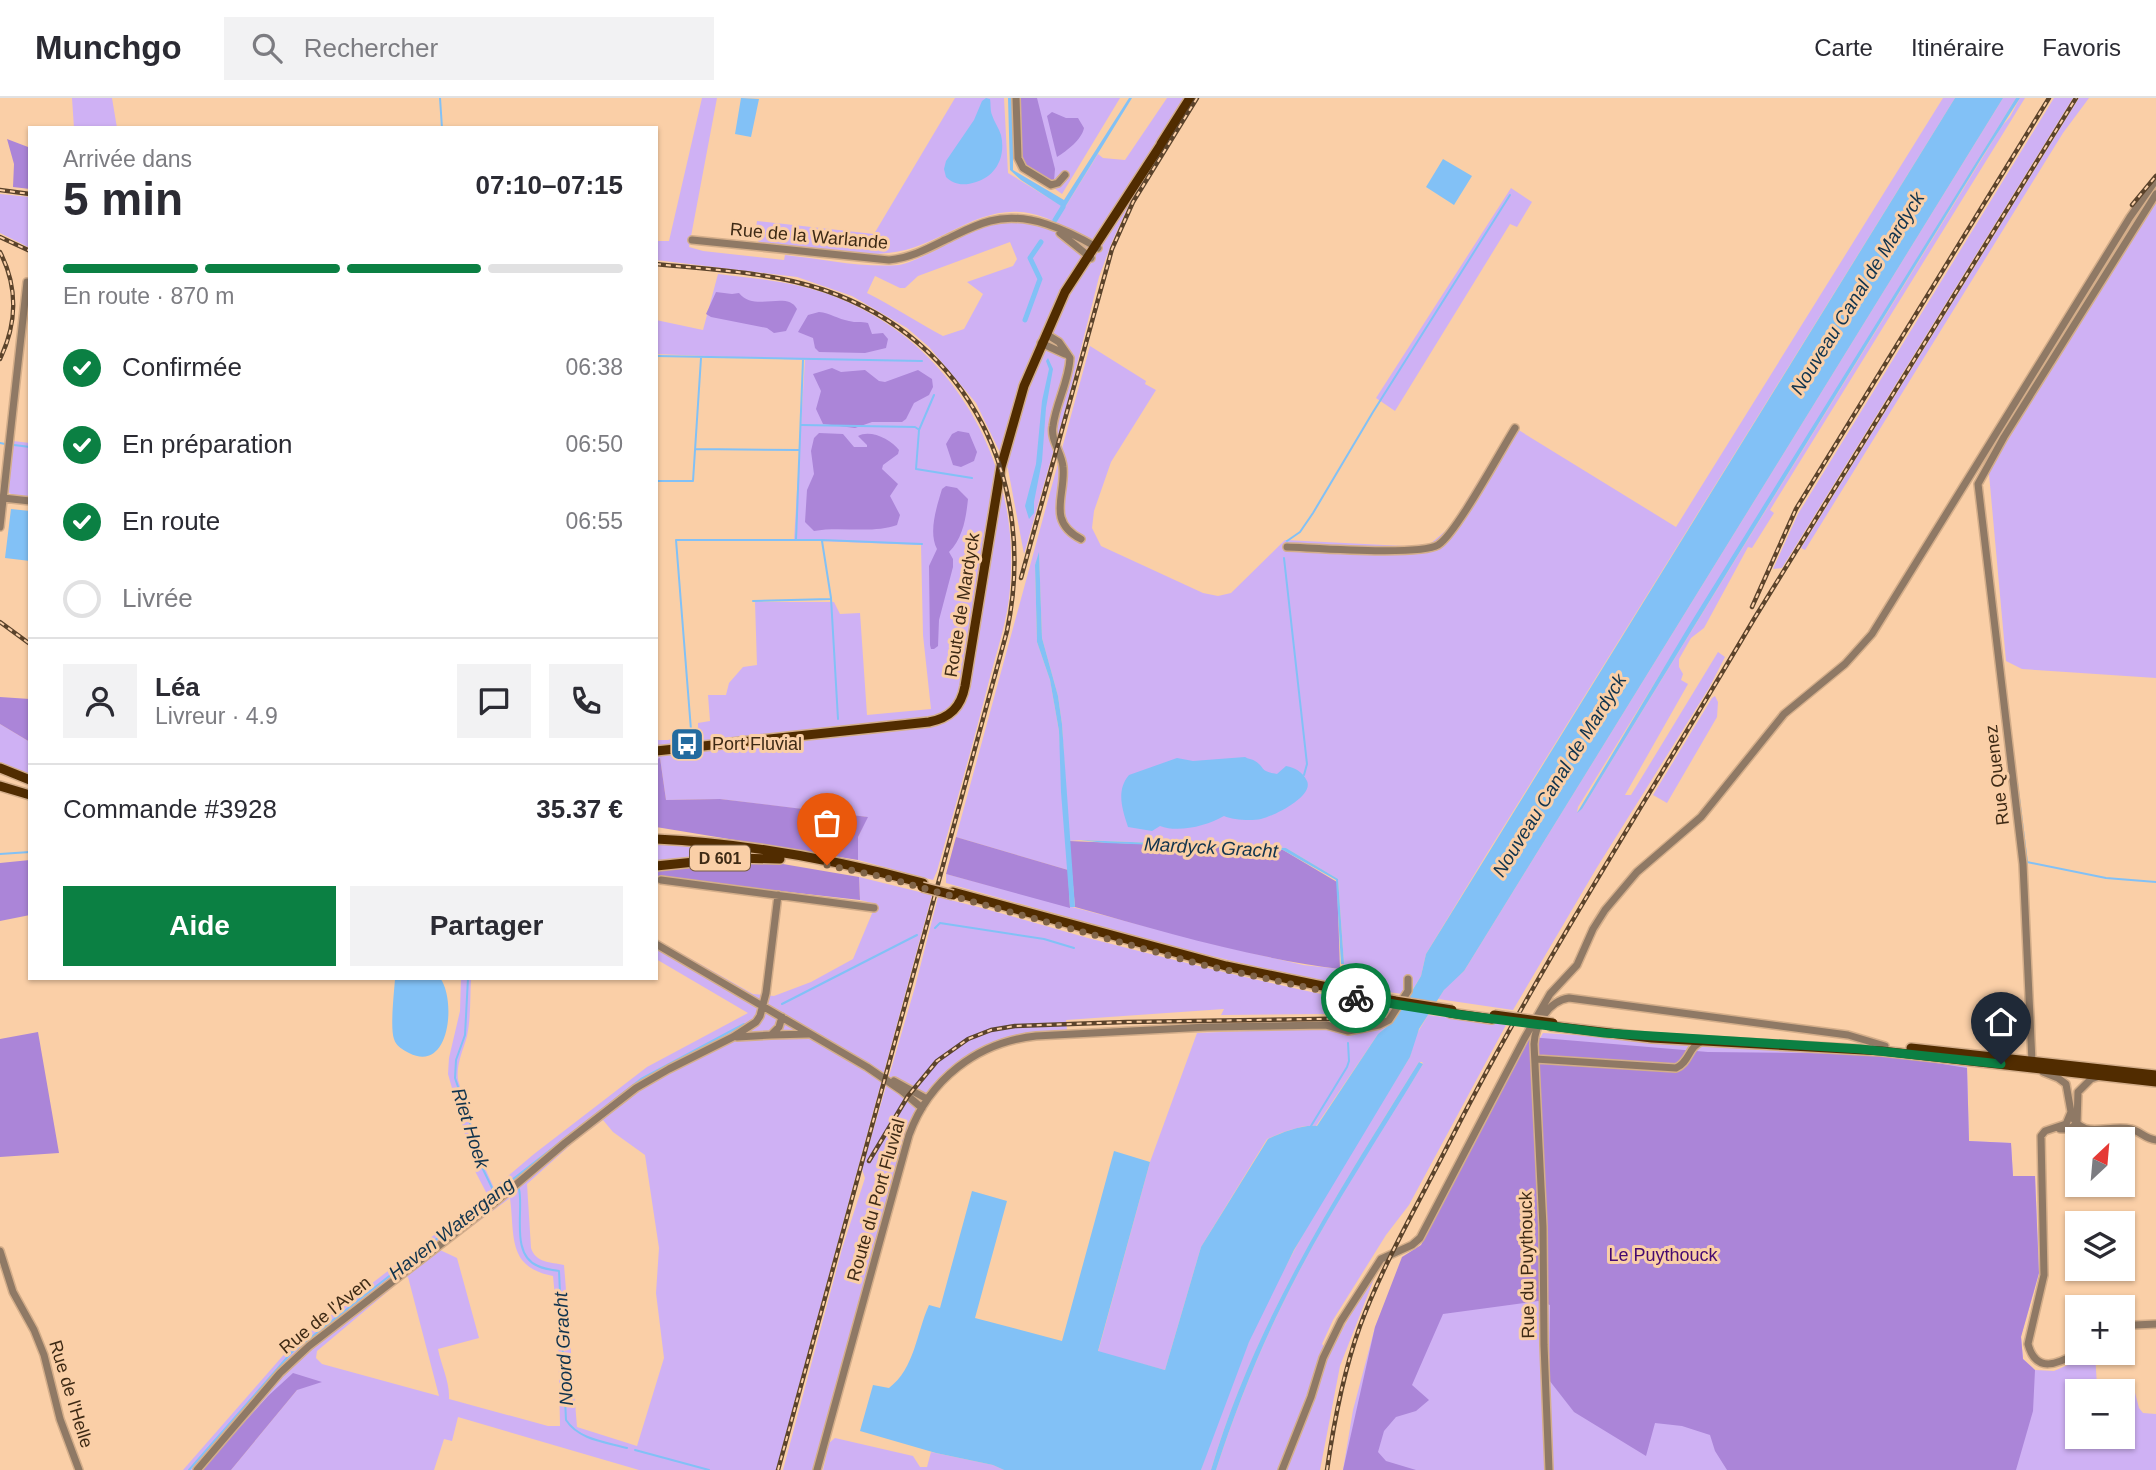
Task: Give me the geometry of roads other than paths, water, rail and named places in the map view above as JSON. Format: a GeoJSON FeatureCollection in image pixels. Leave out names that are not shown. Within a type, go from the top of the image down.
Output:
{"type":"FeatureCollection","features":[{"type":"Feature","properties":{"kind":"main road","name":"Route de Mardyck"},"geometry":{"type":"LineString","coordinates":[[658,751],[929,722],[954,710],[964,691],[1003,456],[1020,397],[1060,301],[1189,98]]}},
{"type":"Feature","properties":{"kind":"main road"},"geometry":{"type":"LineString","coordinates":[[0,768],[28,779]]}},
{"type":"Feature","properties":{"kind":"main road"},"geometry":{"type":"LineString","coordinates":[[0,786],[28,794]]}},
{"type":"Feature","properties":{"kind":"main road","name":"D 601"},"geometry":{"type":"LineString","coordinates":[[658,839],[715,843],[863,868],[1203,965],[1290,985],[1394,1003],[1675,1039],[1885,1046],[2156,1075]]}},
{"type":"Feature","properties":{"kind":"main road","name":"D 601"},"geometry":{"type":"LineString","coordinates":[[658,866],[733,858],[779,858],[851,869],[922,885]]}},
{"type":"Feature","properties":{"kind":"main road","name":"D 601"},"geometry":{"type":"LineString","coordinates":[[1552,1025],[1928,1056],[2156,1082]]}},
{"type":"Feature","properties":{"kind":"street"},"geometry":{"type":"LineString","coordinates":[[1016,98],[1020,165],[1051,185],[1058,184],[1065,175]]}},
{"type":"Feature","properties":{"kind":"street"},"geometry":{"type":"LineString","coordinates":[[1282,1470],[1311,1396],[1321,1362],[1341,1321],[1381,1259],[1415,1243],[1422,1235],[1524,1039],[1550,993],[1577,965],[1597,922],[1630,879],[1701,817],[1784,714],[1845,664],[1872,634],[2130,217],[2156,180]]}},
{"type":"Feature","properties":{"kind":"street","name":"Rue Quenez"},"geometry":{"type":"LineString","coordinates":[[2032,1062],[2023,864],[1979,479],[2156,194]]}},
{"type":"Feature","properties":{"kind":"street","name":"Rue de la Warlande"},"geometry":{"type":"LineString","coordinates":[[692,240],[889,260],[914,255],[994,220],[1018,218],[1041,223],[1096,247]]}},
{"type":"Feature","properties":{"kind":"street","name":"Rue de la Warlande"},"geometry":{"type":"LineString","coordinates":[[1041,223],[1064,236],[1090,257]]}},
{"type":"Feature","properties":{"kind":"street"},"geometry":{"type":"LineString","coordinates":[[0,527],[27,282]]}},
{"type":"Feature","properties":{"kind":"street"},"geometry":{"type":"LineString","coordinates":[[1046,334],[1058,341],[1071,359],[1052,433],[1063,469],[1059,497],[1061,515],[1069,531],[1082,539]]}},
{"type":"Feature","properties":{"kind":"street"},"geometry":{"type":"LineString","coordinates":[[1041,343],[1064,353],[1069,368]]}},
{"type":"Feature","properties":{"kind":"street"},"geometry":{"type":"LineString","coordinates":[[1287,547],[1416,550],[1439,544],[1451,531],[1515,428]]}},
{"type":"Feature","properties":{"kind":"street"},"geometry":{"type":"LineString","coordinates":[[3,498],[28,501]]}},
{"type":"Feature","properties":{"kind":"street"},"geometry":{"type":"LineString","coordinates":[[661,880],[874,908]]}},
{"type":"Feature","properties":{"kind":"street","name":"Rue de l'Aven"},"geometry":{"type":"LineString","coordinates":[[751,1026],[759,1018],[766,990],[778,895]]}},
{"type":"Feature","properties":{"kind":"street"},"geometry":{"type":"LineString","coordinates":[[658,945],[927,1099]]}},
{"type":"Feature","properties":{"kind":"street","name":"Route du Port Fluvial"},"geometry":{"type":"LineString","coordinates":[[817,1470],[904,1152],[927,1099],[948,1076],[969,1059],[992,1047],[1021,1038],[1054,1034],[1210,1027],[1321,1026],[1348,1031],[1382,1024],[1393,1016],[1407,993],[1408,979]]}},
{"type":"Feature","properties":{"kind":"street","name":"Rue du Puythouck"},"geometry":{"type":"LineString","coordinates":[[1549,1470],[1543,1227],[1534,1038],[1539,1025],[1554,1004],[1569,999],[1786,1028]]}},
{"type":"Feature","properties":{"kind":"street"},"geometry":{"type":"LineString","coordinates":[[771,1035],[779,1027],[779,1015]]}},
{"type":"Feature","properties":{"kind":"street","name":"Rue de l'Aven"},"geometry":{"type":"LineString","coordinates":[[197,1470],[280,1373],[309,1346],[493,1204],[565,1143],[636,1088],[751,1026],[779,1015]]}},
{"type":"Feature","properties":{"kind":"street"},"geometry":{"type":"LineString","coordinates":[[1784,1043],[1786,1028],[1848,1035],[1885,1046]]}},
{"type":"Feature","properties":{"kind":"street","name":"Rue de l'Aven"},"geometry":{"type":"LineString","coordinates":[[733,1037],[810,1034]]}},
{"type":"Feature","properties":{"kind":"street"},"geometry":{"type":"LineString","coordinates":[[1675,1039],[1684,1045],[1688,1055]]}},
{"type":"Feature","properties":{"kind":"street"},"geometry":{"type":"LineString","coordinates":[[1535,1059],[1674,1068],[1684,1063],[1694,1045],[1705,1041]]}},
{"type":"Feature","properties":{"kind":"street"},"geometry":{"type":"LineString","coordinates":[[2001,1064],[2041,1072],[2060,1079],[2068,1088],[2071,1112],[2077,1124],[2083,1127]]}},
{"type":"Feature","properties":{"kind":"street"},"geometry":{"type":"LineString","coordinates":[[867,1067],[901,1089],[922,1108]]}},
{"type":"Feature","properties":{"kind":"street"},"geometry":{"type":"LineString","coordinates":[[2077,1124],[2078,1092],[2091,1079],[2100,1076]]}},
{"type":"Feature","properties":{"kind":"street"},"geometry":{"type":"LineString","coordinates":[[2065,1359],[2058,1363],[2045,1363],[2032,1353],[2028,1344],[2044,1275],[2041,1136],[2045,1131],[2066,1124],[2071,1112]]}},
{"type":"Feature","properties":{"kind":"street"},"geometry":{"type":"LineString","coordinates":[[2070,1127],[2077,1124]]}},
{"type":"Feature","properties":{"kind":"street"},"geometry":{"type":"LineString","coordinates":[[2052,1129],[2065,1129]]}},
{"type":"Feature","properties":{"kind":"street"},"geometry":{"type":"LineString","coordinates":[[2135,1131],[2156,1140]]}},
{"type":"Feature","properties":{"kind":"street","name":"Rue de l'Helle"},"geometry":{"type":"LineString","coordinates":[[0,1251],[14,1295],[46,1360],[59,1416],[79,1470]]}},
{"type":"Feature","properties":{"kind":"street"},"geometry":{"type":"LineString","coordinates":[[2135,1325],[2156,1324]]}},
{"type":"Feature","properties":{"kind":"water"},"geometry":{"type":"Polygon","coordinates":[[[741,98],[759,99],[751,137],[735,134],[741,98]]]}},
{"type":"Feature","properties":{"kind":"water"},"geometry":{"type":"Polygon","coordinates":[[[986,98],[990,99],[991,113],[1001,135],[1001,158],[994,170],[983,179],[967,184],[956,183],[946,177],[946,161],[986,98]]]}},
{"type":"Feature","properties":{"kind":"water"},"geometry":{"type":"Polygon","coordinates":[[[1008,98],[1013,101],[1013,170],[1064,200],[1129,98],[1132,98],[1062,212],[1059,211],[1061,206],[1010,170],[1008,98]]]}},
{"type":"Feature","properties":{"kind":"water","name":"Nouveau Canal de Mardyck"},"geometry":{"type":"Polygon","coordinates":[[[1955,98],[2003,98],[1464,971],[1444,990],[1419,1029],[1410,1057],[1294,1250],[1249,1342],[1201,1470],[1004,1470],[860,1431],[873,1385],[889,1388],[898,1380],[910,1361],[929,1305],[940,1308],[972,1191],[1007,1201],[975,1318],[1062,1341],[1114,1151],[1150,1162],[1098,1351],[1165,1370],[1201,1247],[1268,1139],[1299,1128],[1317,1126],[1378,1034],[1394,1021],[1421,976],[1426,954],[1955,98]]]}},
{"type":"Feature","properties":{"kind":"water"},"geometry":{"type":"Polygon","coordinates":[[[2016,98],[2020,98],[1582,809],[1577,813],[1690,624],[2016,98]]]}},
{"type":"Feature","properties":{"kind":"water"},"geometry":{"type":"Polygon","coordinates":[[[1443,159],[1472,176],[1454,205],[1426,187],[1443,159]]]}},
{"type":"Feature","properties":{"kind":"water"},"geometry":{"type":"Polygon","coordinates":[[[1048,358],[1053,369],[1034,513],[1029,519],[1025,506],[1036,464],[1042,401],[1049,369],[1046,361],[1048,358]]]}},
{"type":"Feature","properties":{"kind":"water"},"geometry":{"type":"Polygon","coordinates":[[[11,509],[28,511],[28,561],[5,558],[11,509]]]}},
{"type":"Feature","properties":{"kind":"water"},"geometry":{"type":"Polygon","coordinates":[[[1039,552],[1042,638],[1058,696],[1062,724],[1075,907],[1070,907],[1059,731],[1050,680],[1037,642],[1035,565],[1039,552]]]}},
{"type":"Feature","properties":{"kind":"water"},"geometry":{"type":"Polygon","coordinates":[[[1245,757],[1271,773],[1277,774],[1286,766],[1298,770],[1307,781],[1305,793],[1283,810],[1261,819],[1242,820],[1224,816],[1192,827],[1175,829],[1160,826],[1152,831],[1128,827],[1121,793],[1129,775],[1177,758],[1193,761],[1245,757]]]}},
{"type":"Feature","properties":{"kind":"water"},"geometry":{"type":"Polygon","coordinates":[[[1079,840],[1286,848],[1338,879],[1344,964],[1341,964],[1336,880],[1283,850],[1079,840]]]}},
{"type":"Feature","properties":{"kind":"water"},"geometry":{"type":"Polygon","coordinates":[[[395,980],[441,980],[448,1001],[448,1016],[446,1031],[434,1053],[423,1057],[400,1048],[393,1034],[395,980]]]}},
{"type":"Feature","properties":{"kind":"water"},"geometry":{"type":"Polygon","coordinates":[[[1419,1062],[1423,1064],[1332,1213],[1272,1325],[1238,1407],[1216,1470],[1211,1470],[1229,1415],[1251,1362],[1301,1259],[1419,1062]]]}},
{"type":"Feature","properties":{"kind":"waterway"},"geometry":{"type":"LineString","coordinates":[[440,98],[442,126]]}},
{"type":"Feature","properties":{"kind":"waterway"},"geometry":{"type":"LineString","coordinates":[[1287,541],[1300,532],[1313,513],[1373,412],[1510,195]]}},
{"type":"Feature","properties":{"kind":"waterway","name":"Mardyck Gracht"},"geometry":{"type":"LineString","coordinates":[[1055,220],[1063,207]]}},
{"type":"Feature","properties":{"kind":"waterway","name":"Mardyck Gracht"},"geometry":{"type":"LineString","coordinates":[[1025,320],[1040,279],[1030,258],[1041,242]]}},
{"type":"Feature","properties":{"kind":"waterway"},"geometry":{"type":"LineString","coordinates":[[658,356],[922,361]]}},
{"type":"Feature","properties":{"kind":"waterway"},"geometry":{"type":"LineString","coordinates":[[658,481],[693,481],[701,358]]}},
{"type":"Feature","properties":{"kind":"waterway"},"geometry":{"type":"LineString","coordinates":[[796,540],[803,360]]}},
{"type":"Feature","properties":{"kind":"waterway"},"geometry":{"type":"LineString","coordinates":[[934,395],[919,430],[916,469],[972,478]]}},
{"type":"Feature","properties":{"kind":"waterway"},"geometry":{"type":"LineString","coordinates":[[802,425],[918,429]]}},
{"type":"Feature","properties":{"kind":"waterway"},"geometry":{"type":"LineString","coordinates":[[0,443],[5,444]]}},
{"type":"Feature","properties":{"kind":"waterway"},"geometry":{"type":"LineString","coordinates":[[14,445],[28,447]]}},
{"type":"Feature","properties":{"kind":"waterway"},"geometry":{"type":"LineString","coordinates":[[696,449],[799,450]]}},
{"type":"Feature","properties":{"kind":"waterway"},"geometry":{"type":"LineString","coordinates":[[691,730],[676,540],[822,540],[922,544]]}},
{"type":"Feature","properties":{"kind":"waterway"},"geometry":{"type":"LineString","coordinates":[[822,541],[831,598],[838,719]]}},
{"type":"Feature","properties":{"kind":"waterway"},"geometry":{"type":"LineString","coordinates":[[1284,558],[1307,764],[1304,775]]}},
{"type":"Feature","properties":{"kind":"waterway"},"geometry":{"type":"LineString","coordinates":[[753,601],[830,599]]}},
{"type":"Feature","properties":{"kind":"waterway"},"geometry":{"type":"LineString","coordinates":[[2017,782],[2027,862],[2106,878],[2156,882]]}},
{"type":"Feature","properties":{"kind":"waterway"},"geometry":{"type":"LineString","coordinates":[[0,854],[28,852]]}},
{"type":"Feature","properties":{"kind":"waterway","name":"Haven Watergang"},"geometry":{"type":"LineString","coordinates":[[935,928],[940,923],[1044,939],[1074,948]]}},
{"type":"Feature","properties":{"kind":"waterway","name":"Haven Watergang"},"geometry":{"type":"LineString","coordinates":[[782,1004],[917,935]]}},
{"type":"Feature","properties":{"kind":"waterway","name":"Riet Hoek"},"geometry":{"type":"LineString","coordinates":[[468,980],[465,1035],[456,1060],[455,1078],[480,1163],[495,1194]]}},
{"type":"Feature","properties":{"kind":"waterway","name":"Haven Watergang"},"geometry":{"type":"LineString","coordinates":[[189,1470],[291,1353],[641,1079],[744,1024]]}},
{"type":"Feature","properties":{"kind":"waterway","name":"Mardyck Gracht"},"geometry":{"type":"LineString","coordinates":[[1311,1126],[1347,1067],[1348,1043]]}},
{"type":"Feature","properties":{"kind":"waterway","name":"Noord Gracht"},"geometry":{"type":"LineString","coordinates":[[519,1189],[520,1231],[524,1252],[529,1260],[538,1266],[559,1271],[566,1420],[571,1427],[585,1436],[627,1448]]}},
{"type":"Feature","properties":{"kind":"waterway","name":"Noord Gracht"},"geometry":{"type":"LineString","coordinates":[[635,1450],[709,1470]]}},
{"type":"Feature","properties":{"kind":"railway"},"geometry":{"type":"LineString","coordinates":[[1021,578],[1112,249],[1133,202],[1197,98]]}},
{"type":"Feature","properties":{"kind":"railway"},"geometry":{"type":"LineString","coordinates":[[1752,607],[1796,509],[2049,98]]}},
{"type":"Feature","properties":{"kind":"railway"},"geometry":{"type":"LineString","coordinates":[[1327,1470],[1344,1379],[1369,1303],[1401,1234],[1483,1078],[1558,945],[1754,619],[2076,98]]}},
{"type":"Feature","properties":{"kind":"railway"},"geometry":{"type":"LineString","coordinates":[[2132,205],[2156,176]]}},
{"type":"Feature","properties":{"kind":"railway"},"geometry":{"type":"LineString","coordinates":[[0,190],[28,194]]}},
{"type":"Feature","properties":{"kind":"railway"},"geometry":{"type":"LineString","coordinates":[[0,237],[28,250]]}},
{"type":"Feature","properties":{"kind":"railway"},"geometry":{"type":"LineString","coordinates":[[0,252],[10,279],[13,306],[10,332],[0,359]]}},
{"type":"Feature","properties":{"kind":"railway"},"geometry":{"type":"LineString","coordinates":[[658,264],[762,275],[824,290],[875,313],[919,344],[955,381],[982,424],[1001,472],[1012,523],[1014,576],[1007,631],[778,1470]]}},
{"type":"Feature","properties":{"kind":"railway"},"geometry":{"type":"LineString","coordinates":[[0,622],[28,643]]}},
{"type":"Feature","properties":{"kind":"railway"},"geometry":{"type":"LineString","coordinates":[[869,1161],[908,1096],[937,1061],[968,1039],[991,1030],[1015,1026],[1126,1022],[1377,1018]]}},
{"type":"Feature","properties":{"kind":"place","name":"Port Fluvial"},"geometry":{"type":"Point","coordinates":[687,744]}},
{"type":"Feature","properties":{"kind":"park label","name":"Le Puythouck"},"geometry":{"type":"Point","coordinates":[1663,1255]}}]}
